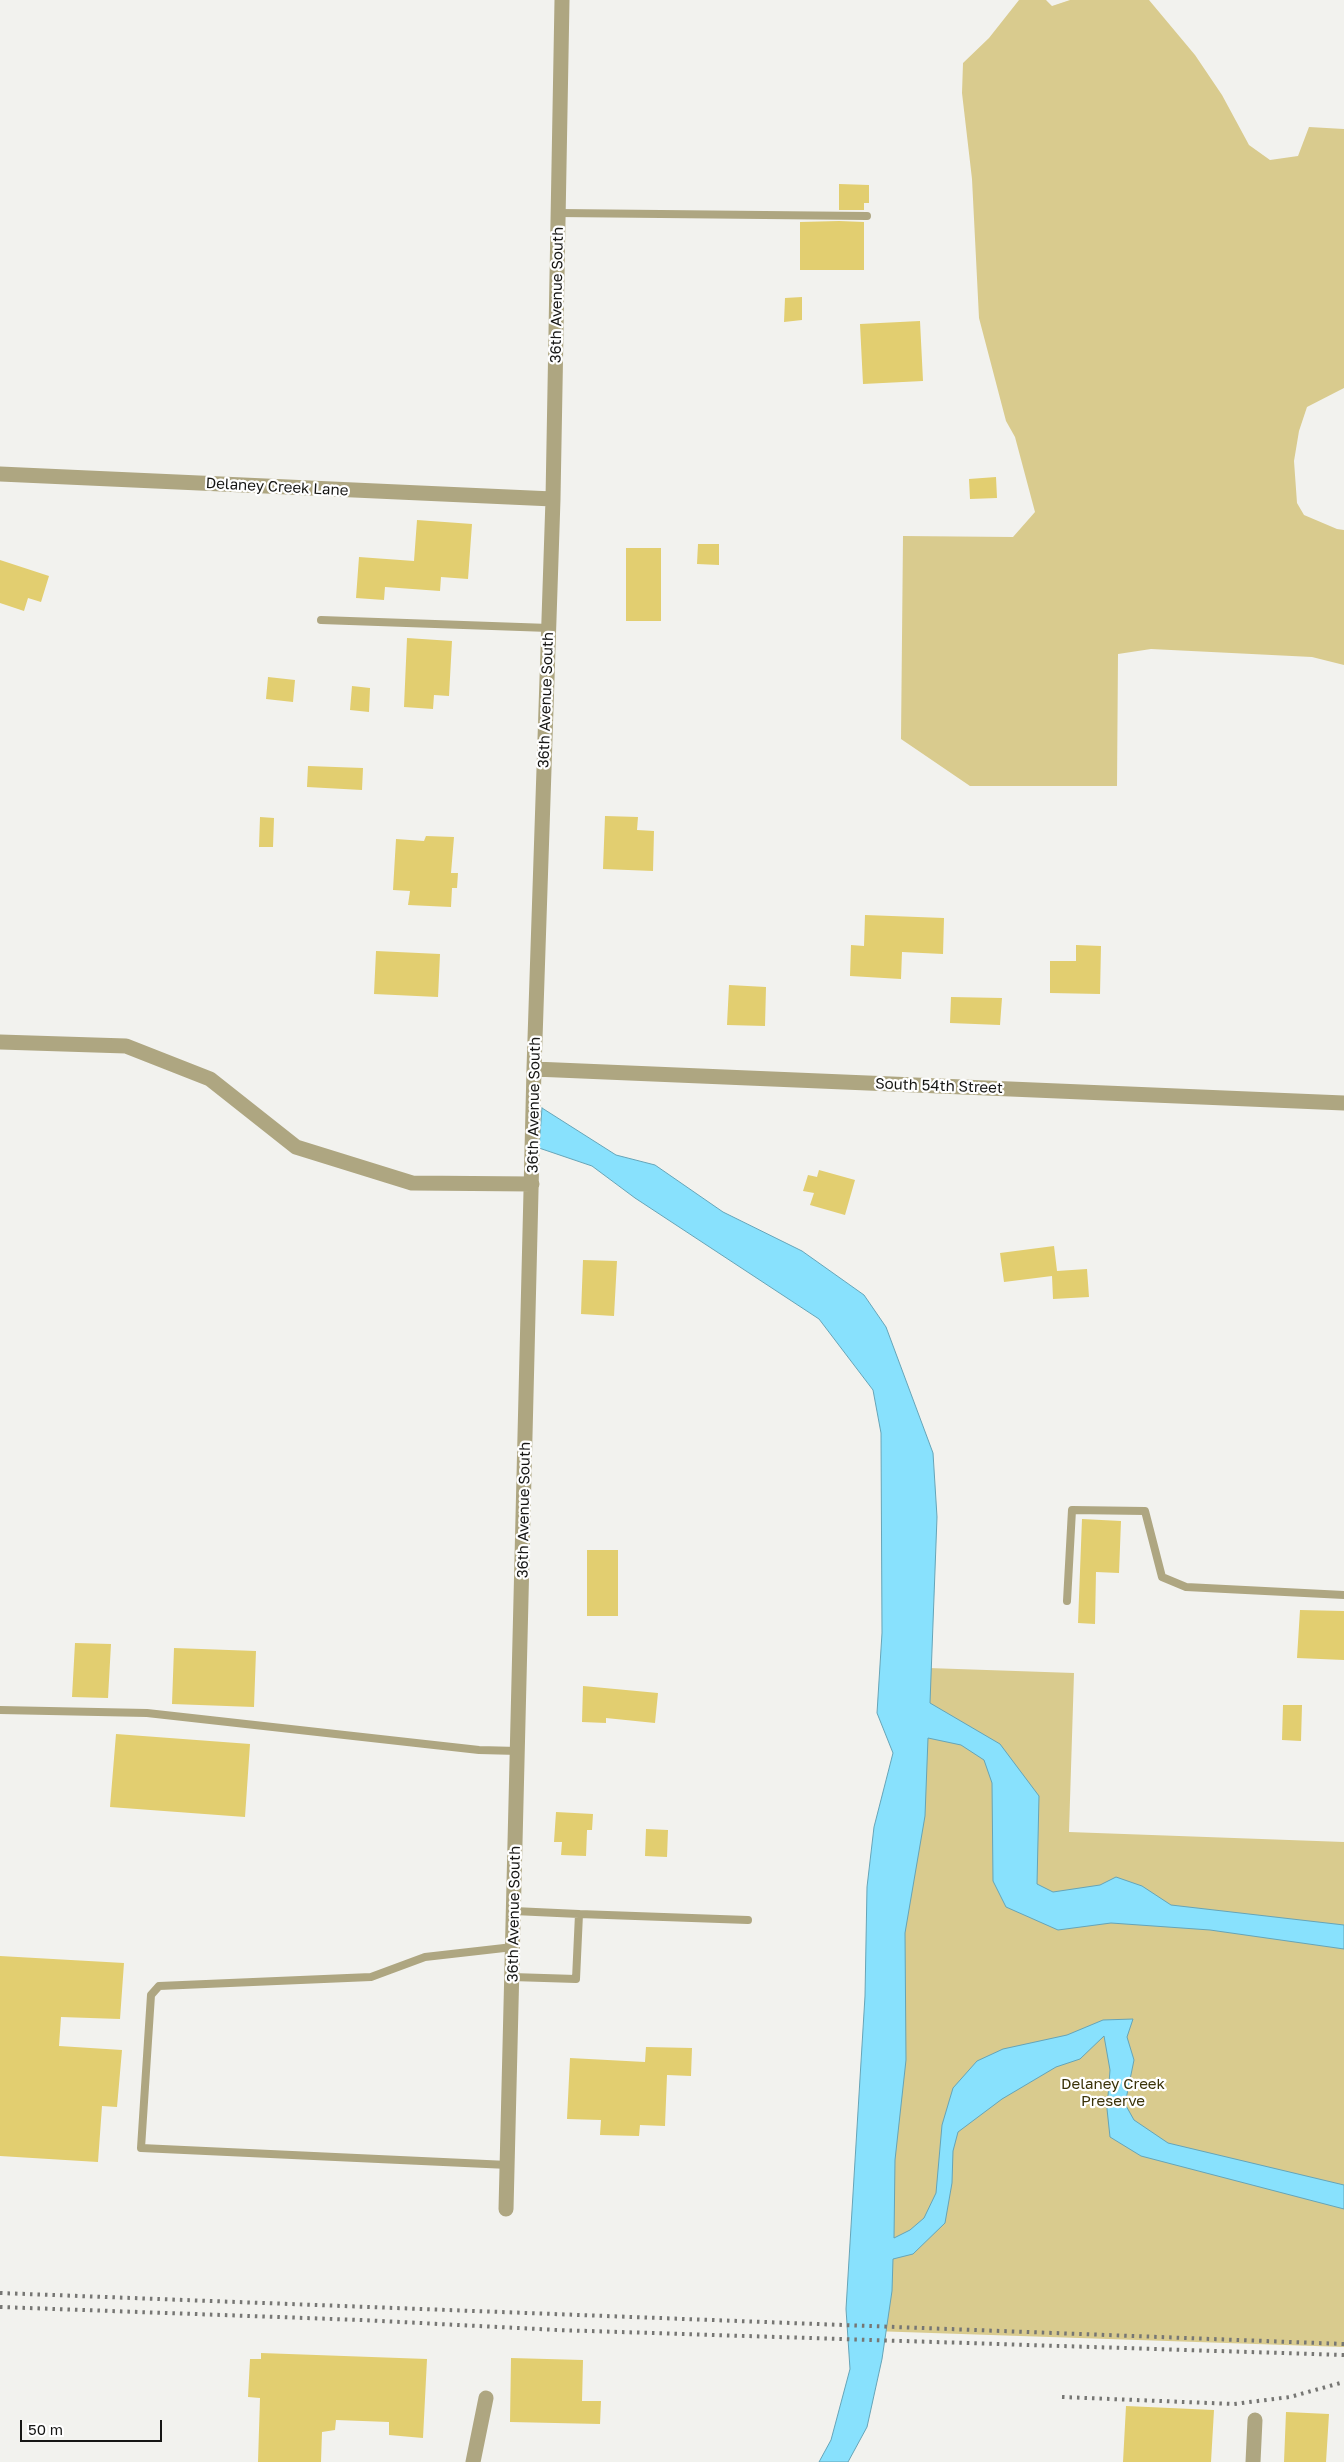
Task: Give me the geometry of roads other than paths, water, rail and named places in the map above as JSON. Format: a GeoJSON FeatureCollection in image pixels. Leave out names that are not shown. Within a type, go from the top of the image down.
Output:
{"type":"FeatureCollection","features":[{"type":"Feature","properties":{"kind":"street","name":"36th Avenue South"},"geometry":{"type":"LineString","coordinates":[[506,2209],[534,1069],[553,499],[562,0]]}},
{"type":"Feature","properties":{"kind":"street","name":"Delaney Creek Lane"},"geometry":{"type":"LineString","coordinates":[[0,474],[553,499]]}},
{"type":"Feature","properties":{"kind":"street"},"geometry":{"type":"LineString","coordinates":[[0,1042],[126,1046],[210,1079],[296,1147],[412,1183],[532,1184]]}},
{"type":"Feature","properties":{"kind":"street","name":"South 54th Street"},"geometry":{"type":"LineString","coordinates":[[534,1069],[1344,1103]]}},
{"type":"Feature","properties":{"kind":"street"},"geometry":{"type":"LineString","coordinates":[[473,2462],[486,2398]]}},
{"type":"Feature","properties":{"kind":"street"},"geometry":{"type":"LineString","coordinates":[[1253,2462],[1255,2420]]}},
{"type":"Feature","properties":{"kind":"lane"},"geometry":{"type":"LineString","coordinates":[[558,213],[867,216]]}},
{"type":"Feature","properties":{"kind":"lane"},"geometry":{"type":"LineString","coordinates":[[321,620],[549,628]]}},
{"type":"Feature","properties":{"kind":"lane"},"geometry":{"type":"LineString","coordinates":[[1067,1601],[1072,1510],[1145,1511],[1162,1577],[1186,1587],[1344,1595]]}},
{"type":"Feature","properties":{"kind":"lane"},"geometry":{"type":"LineString","coordinates":[[0,1710],[147,1713],[479,1750],[518,1751]]}},
{"type":"Feature","properties":{"kind":"lane"},"geometry":{"type":"LineString","coordinates":[[514,1910],[748,1920]]}},
{"type":"Feature","properties":{"kind":"lane"},"geometry":{"type":"LineString","coordinates":[[512,1977],[576,1979],[579,1914]]}},
{"type":"Feature","properties":{"kind":"lane"},"geometry":{"type":"LineString","coordinates":[[508,2165],[141,2148],[151,1995],[159,1986],[371,1977],[425,1957],[513,1947]]}},
{"type":"Feature","properties":{"kind":"water"},"geometry":{"type":"Polygon","coordinates":[[[542,1108],[616,1155],[655,1165],[723,1212],[802,1251],[864,1295],[886,1327],[933,1453],[937,1517],[930,1703],[1000,1744],[1039,1796],[1037,1884],[1053,1892],[1100,1885],[1116,1877],[1142,1886],[1171,1905],[1344,1925],[1344,1949],[1210,1930],[1111,1923],[1058,1930],[1006,1907],[993,1881],[992,1783],[984,1760],[961,1745],[928,1738],[925,1816],[905,1933],[906,2060],[895,2160],[894,2238],[910,2230],[924,2218],[936,2193],[942,2125],[953,2088],[977,2061],[1003,2049],[1067,2035],[1103,2020],[1133,2019],[1127,2037],[1134,2060],[1125,2104],[1134,2120],[1168,2143],[1344,2185],[1344,2209],[1141,2156],[1110,2137],[1107,2109],[1110,2070],[1104,2036],[1080,2059],[1056,2067],[1002,2099],[958,2132],[953,2151],[952,2183],[945,2223],[913,2254],[893,2259],[892,2291],[882,2359],[867,2427],[848,2462],[819,2462],[831,2440],[850,2369],[846,2309],[865,1996],[867,1887],[874,1827],[893,1753],[877,1713],[882,1633],[881,1433],[873,1390],[819,1319],[635,1198],[592,1166],[539,1148],[542,1108]]]}},
{"type":"Feature","properties":{"kind":"railway"},"geometry":{"type":"LineString","coordinates":[[0,2293],[1344,2344]]}},
{"type":"Feature","properties":{"kind":"railway"},"geometry":{"type":"LineString","coordinates":[[0,2307],[361,2320],[557,2330],[1344,2355]]}},
{"type":"Feature","properties":{"kind":"railway"},"geometry":{"type":"LineString","coordinates":[[1062,2397],[1234,2404],[1290,2397],[1344,2382]]}},
{"type":"Feature","properties":{"kind":"park label","name":"Delaney Creek Preserve"},"geometry":{"type":"Point","coordinates":[1113,2092]}}]}
